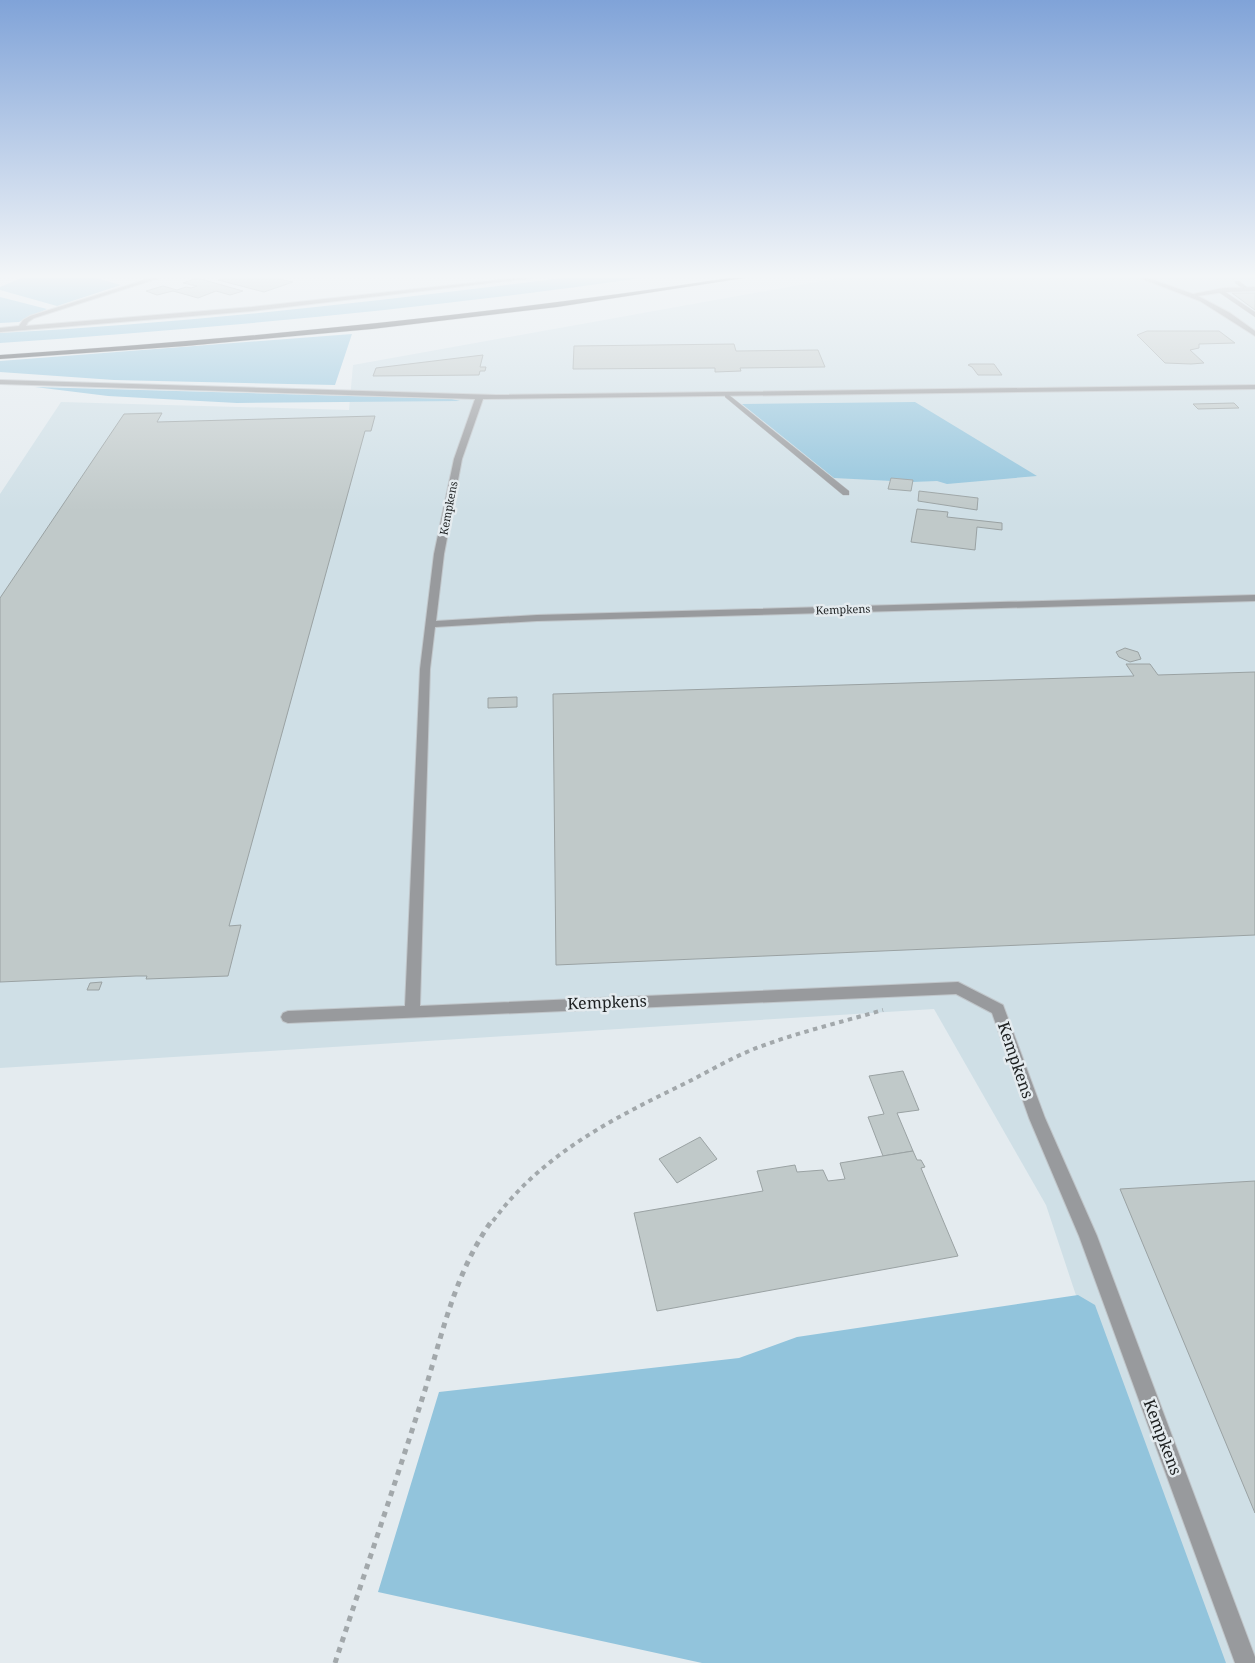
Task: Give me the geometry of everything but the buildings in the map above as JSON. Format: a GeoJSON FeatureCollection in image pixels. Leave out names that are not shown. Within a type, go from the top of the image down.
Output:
{"type":"FeatureCollection","features":[{"type":"Feature","properties":{"kind":"highway"},"geometry":{"type":"LineString","coordinates":[[0,357],[20,356]]}},
{"type":"Feature","properties":{"kind":"street"},"geometry":{"type":"LineString","coordinates":[[0,382],[346,394],[480,396],[497,394],[727,396],[1255,387]]}},
{"type":"Feature","properties":{"kind":"street","name":"Kempkens"},"geometry":{"type":"LineString","coordinates":[[412,1011],[425,669],[432,624],[439,554],[458,459],[480,396]]}},
{"type":"Feature","properties":{"kind":"street","name":"Kempkens"},"geometry":{"type":"LineString","coordinates":[[432,624],[537,618],[1255,598]]}},
{"type":"Feature","properties":{"kind":"street","name":"Kempkens"},"geometry":{"type":"LineString","coordinates":[[288,1017],[958,988],[998,1009],[1037,1118],[1088,1236],[1246,1663]]}},
{"type":"Feature","properties":{"kind":"lane"},"geometry":{"type":"LineString","coordinates":[[727,396],[846,493]]}},
{"type":"Feature","properties":{"kind":"path"},"geometry":{"type":"LineString","coordinates":[[335,1663],[425,1390],[454,1291],[481,1236],[508,1200],[543,1166],[573,1143],[624,1113],[759,1047],[892,1008]]}},
{"type":"Feature","properties":{"kind":"shaded area"},"geometry":{"type":"Polygon","coordinates":[[[70,356],[345,356],[335,385],[114,380],[0,372],[0,361],[70,356]]]}},
{"type":"Feature","properties":{"kind":"shaded area"},"geometry":{"type":"Polygon","coordinates":[[[405,356],[1255,356],[1255,1663],[1198,1663],[1046,1205],[934,1009],[0,1068],[0,494],[61,402],[349,410],[353,365],[405,356]]]}},
{"type":"Feature","properties":{"kind":"shaded area"},"geometry":{"type":"Polygon","coordinates":[[[35,387],[452,399],[460,401],[237,403],[108,396],[35,387]]]}},
{"type":"Feature","properties":{"kind":"shaded area"},"geometry":{"type":"Polygon","coordinates":[[[915,402],[1037,476],[947,484],[937,481],[912,482],[834,478],[742,404],[915,402]]]}},
{"type":"Feature","properties":{"kind":"shaded area"},"geometry":{"type":"Polygon","coordinates":[[[1078,1295],[1095,1305],[1226,1663],[702,1663],[378,1592],[439,1392],[739,1358],[797,1337],[1078,1295]]]}}]}
